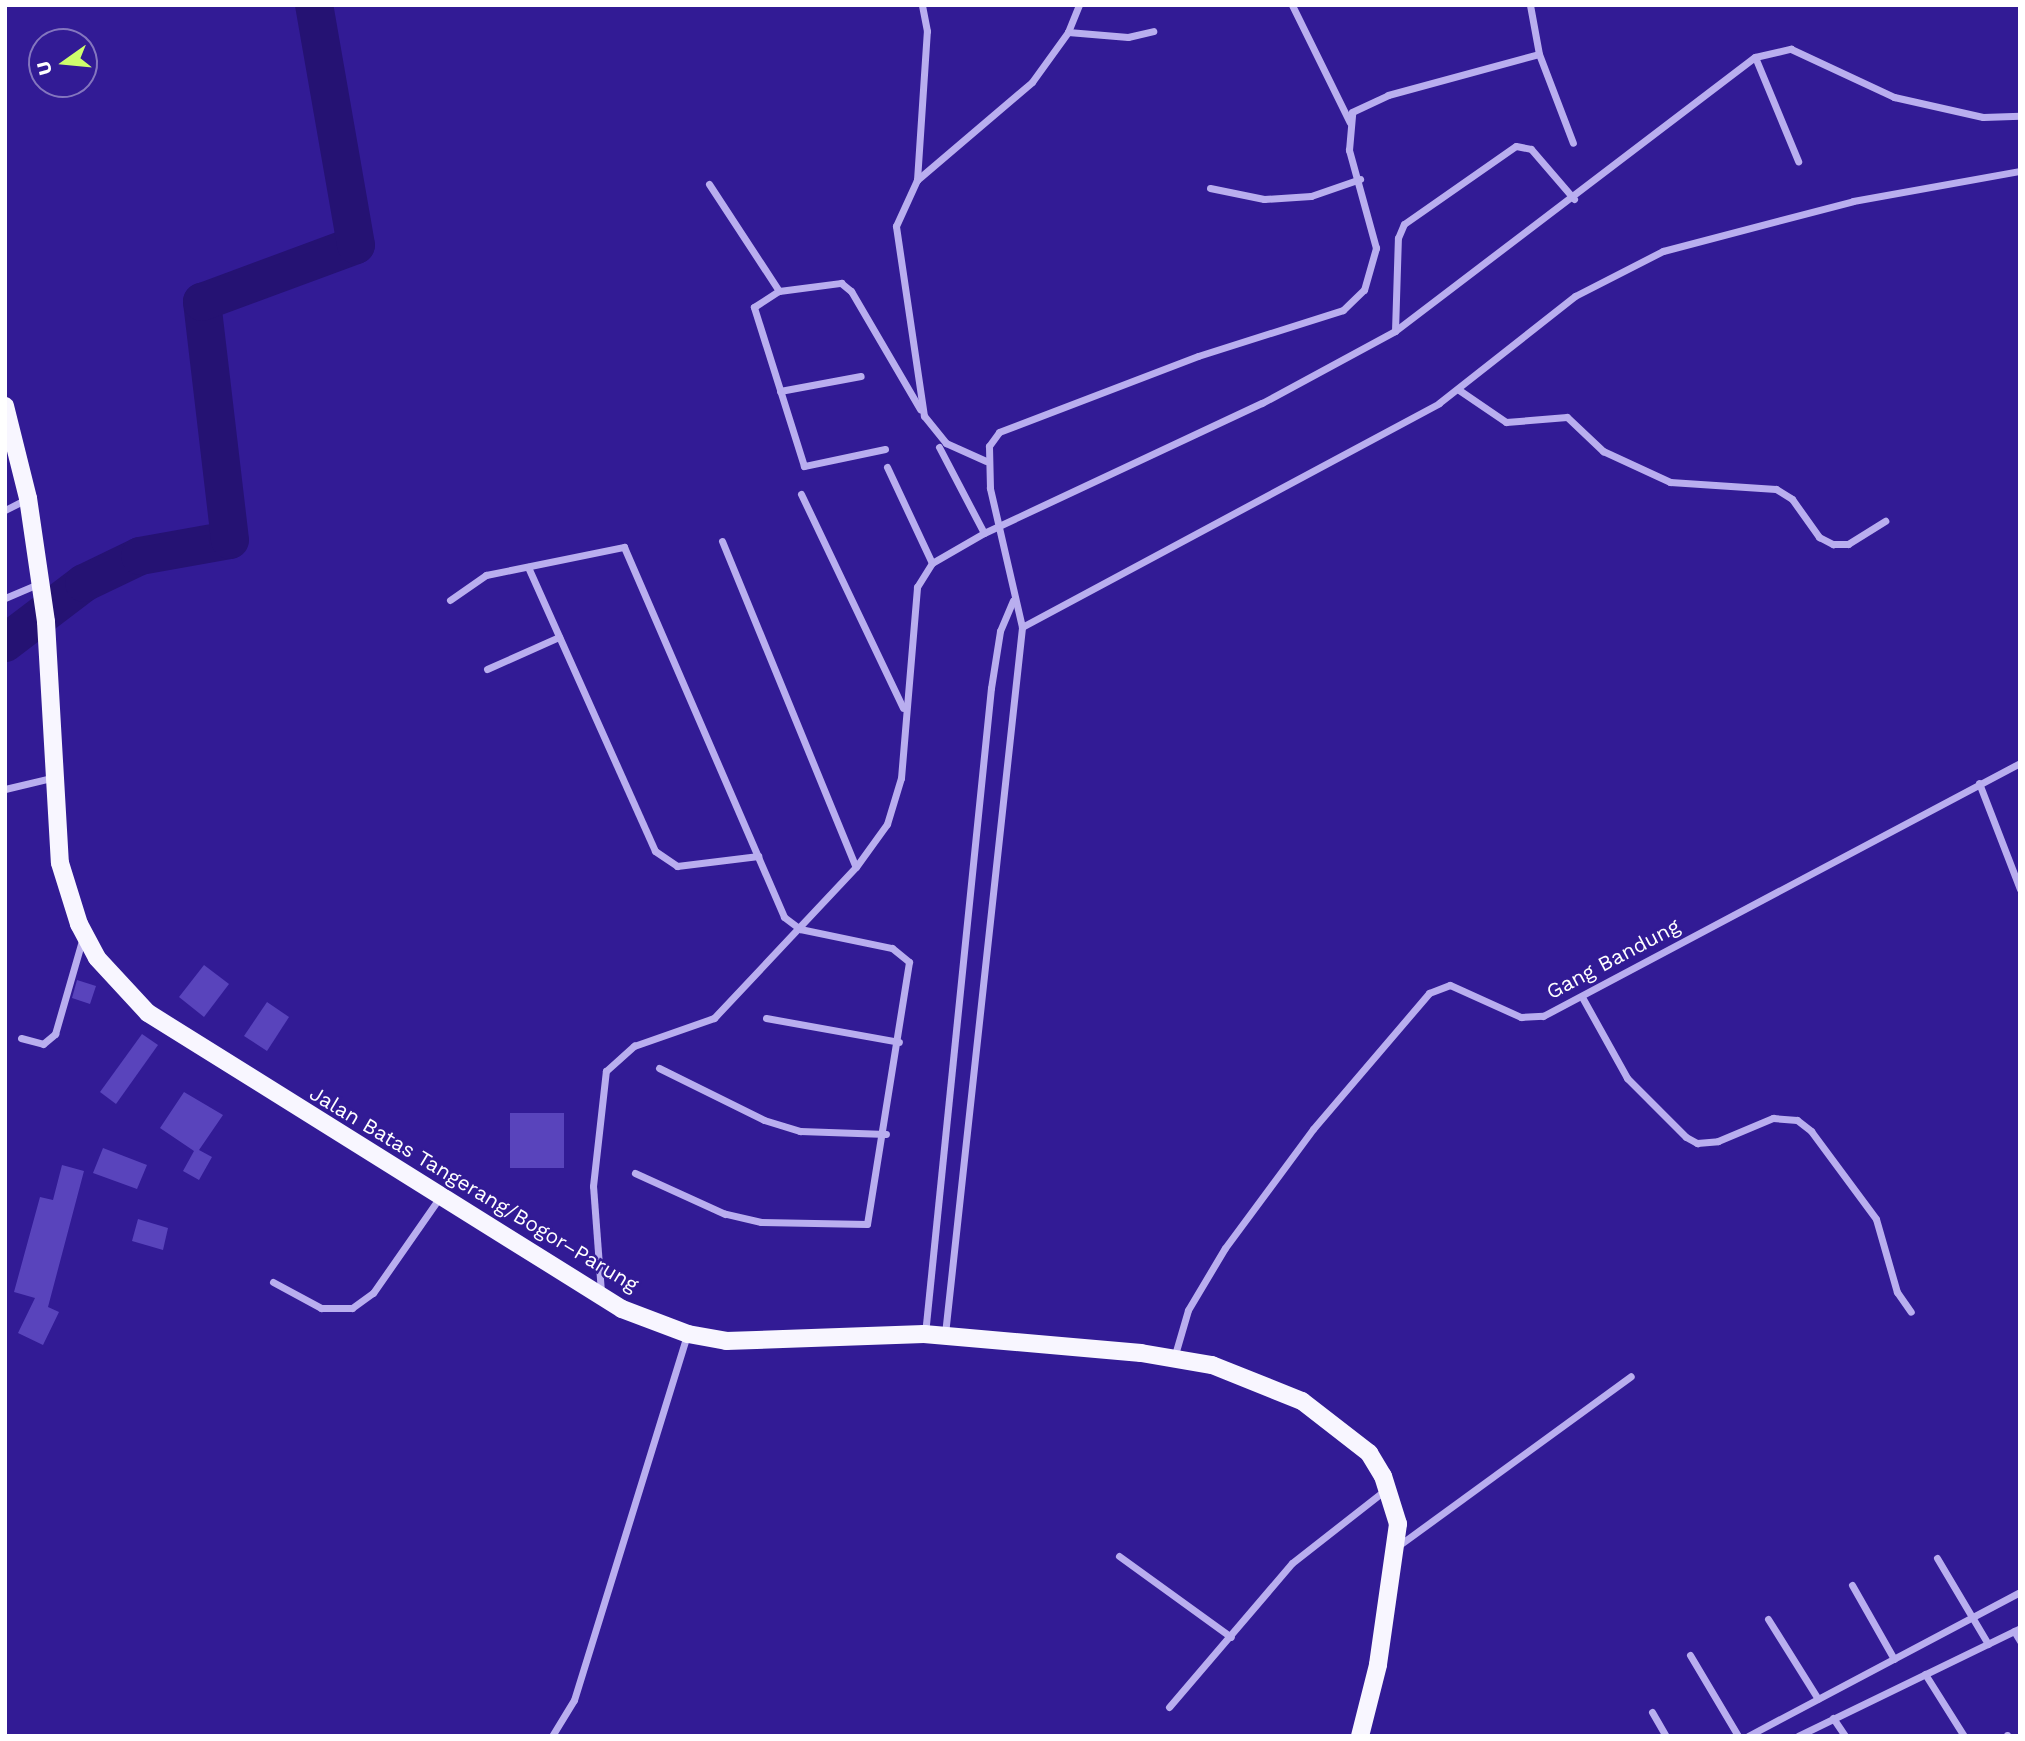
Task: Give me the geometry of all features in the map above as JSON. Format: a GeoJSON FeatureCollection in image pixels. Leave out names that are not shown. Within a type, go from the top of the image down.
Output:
{"type":"FeatureCollection","features":[{"type":"Feature","properties":{"kind":"main road","name":"Jalan Batas Tangerang/Bogor–Parung"},"geometry":{"type":"LineString","coordinates":[[5,406],[28,498],[46,622],[51,778],[60,863],[84,932],[97,958],[148,1013],[601,1297],[688,1334],[726,1341],[925,1334],[1174,1358],[1242,1375],[1303,1401],[1369,1453],[1387,1488],[1398,1546],[1378,1665],[1360,1736]]}},
{"type":"Feature","properties":{"kind":"street"},"geometry":{"type":"LineString","coordinates":[[922,5],[927,31],[917,180],[896,226],[924,416]]}},
{"type":"Feature","properties":{"kind":"street"},"geometry":{"type":"LineString","coordinates":[[917,180],[1032,82],[1068,32],[1079,5]]}},
{"type":"Feature","properties":{"kind":"street"},"geometry":{"type":"LineString","coordinates":[[1292,5],[1350,123]]}},
{"type":"Feature","properties":{"kind":"street"},"geometry":{"type":"LineString","coordinates":[[1531,5],[1539,54],[1573,144]]}},
{"type":"Feature","properties":{"kind":"street"},"geometry":{"type":"LineString","coordinates":[[1068,32],[1128,37],[1153,31]]}},
{"type":"Feature","properties":{"kind":"street"},"geometry":{"type":"LineString","coordinates":[[601,1297],[593,1186],[606,1071],[634,1046],[714,1018],[856,867],[896,804],[917,587],[932,563],[984,533],[1179,444],[1395,331],[1574,199],[1718,80],[1755,57],[1791,50],[1895,97],[1983,117],[2020,116]]}},
{"type":"Feature","properties":{"kind":"street"},"geometry":{"type":"LineString","coordinates":[[945,1337],[1022,627],[1013,601],[986,461],[999,432],[1208,352],[1328,317],[1355,301],[1369,280],[1376,248],[1360,179],[1349,150],[1352,112],[1373,100],[1539,54]]}},
{"type":"Feature","properties":{"kind":"street"},"geometry":{"type":"LineString","coordinates":[[1755,57],[1798,161]]}},
{"type":"Feature","properties":{"kind":"street"},"geometry":{"type":"LineString","coordinates":[[1395,331],[1398,239],[1404,223],[1516,146],[1531,149],[1574,199]]}},
{"type":"Feature","properties":{"kind":"street"},"geometry":{"type":"LineString","coordinates":[[1022,627],[1459,390],[1575,296],[1663,251],[1853,201],[2020,171]]}},
{"type":"Feature","properties":{"kind":"street"},"geometry":{"type":"LineString","coordinates":[[1210,188],[1264,199],[1311,196],[1360,179]]}},
{"type":"Feature","properties":{"kind":"street"},"geometry":{"type":"LineString","coordinates":[[709,184],[779,291]]}},
{"type":"Feature","properties":{"kind":"street"},"geometry":{"type":"LineString","coordinates":[[885,449],[804,466],[754,307],[779,291],[830,281],[851,292],[924,416],[946,443],[986,461]]}},
{"type":"Feature","properties":{"kind":"street"},"geometry":{"type":"LineString","coordinates":[[780,391],[861,376]]}},
{"type":"Feature","properties":{"kind":"street"},"geometry":{"type":"LineString","coordinates":[[1459,390],[1506,422],[1567,417],[1603,451],[1670,482],[1776,489],[1792,499],[1819,537],[1833,544],[1847,544],[1885,521]]}},
{"type":"Feature","properties":{"kind":"street"},"geometry":{"type":"LineString","coordinates":[[939,447],[984,533]]}},
{"type":"Feature","properties":{"kind":"street"},"geometry":{"type":"LineString","coordinates":[[887,467],[932,563]]}},
{"type":"Feature","properties":{"kind":"street"},"geometry":{"type":"LineString","coordinates":[[801,494],[904,709]]}},
{"type":"Feature","properties":{"kind":"street"},"geometry":{"type":"LineString","coordinates":[[5,510],[28,498]]}},
{"type":"Feature","properties":{"kind":"street"},"geometry":{"type":"LineString","coordinates":[[722,541],[856,867]]}},
{"type":"Feature","properties":{"kind":"street"},"geometry":{"type":"LineString","coordinates":[[450,600],[486,575],[624,547],[785,917],[800,929],[903,953],[909,962],[886,1134],[871,1215],[861,1226],[761,1222],[725,1214],[635,1173]]}},
{"type":"Feature","properties":{"kind":"street"},"geometry":{"type":"LineString","coordinates":[[528,567],[655,851],[666,863],[758,856]]}},
{"type":"Feature","properties":{"kind":"street"},"geometry":{"type":"LineString","coordinates":[[5,598],[41,583]]}},
{"type":"Feature","properties":{"kind":"street"},"geometry":{"type":"LineString","coordinates":[[925,1334],[991,688],[1000,631],[1013,601]]}},
{"type":"Feature","properties":{"kind":"street"},"geometry":{"type":"LineString","coordinates":[[486,669],[559,637]]}},
{"type":"Feature","properties":{"kind":"street","name":"Gang Bandung"},"geometry":{"type":"LineString","coordinates":[[1174,1358],[1188,1310],[1225,1248],[1320,1121],[1429,993],[1450,985],[1531,1019],[1582,997],[2020,762]]}},
{"type":"Feature","properties":{"kind":"street"},"geometry":{"type":"LineString","coordinates":[[5,789],[51,778]]}},
{"type":"Feature","properties":{"kind":"street"},"geometry":{"type":"LineString","coordinates":[[1979,783],[2020,890]]}},
{"type":"Feature","properties":{"kind":"street"},"geometry":{"type":"LineString","coordinates":[[21,1038],[43,1044],[55,1034],[84,932]]}},
{"type":"Feature","properties":{"kind":"street"},"geometry":{"type":"LineString","coordinates":[[1582,997],[1627,1078],[1686,1137],[1697,1143],[1718,1140],[1773,1118],[1797,1120],[1811,1131],[1876,1219],[1897,1292],[1911,1312]]}},
{"type":"Feature","properties":{"kind":"street"},"geometry":{"type":"LineString","coordinates":[[766,1018],[899,1042]]}},
{"type":"Feature","properties":{"kind":"street"},"geometry":{"type":"LineString","coordinates":[[659,1068],[764,1120],[800,1131],[886,1134]]}},
{"type":"Feature","properties":{"kind":"street"},"geometry":{"type":"LineString","coordinates":[[273,1282],[321,1308],[352,1308],[373,1293],[440,1196]]}},
{"type":"Feature","properties":{"kind":"street"},"geometry":{"type":"LineString","coordinates":[[552,1736],[574,1700],[688,1334]]}},
{"type":"Feature","properties":{"kind":"street"},"geometry":{"type":"LineString","coordinates":[[1398,1546],[1631,1376]]}},
{"type":"Feature","properties":{"kind":"street"},"geometry":{"type":"LineString","coordinates":[[1169,1707],[1292,1563],[1387,1488]]}},
{"type":"Feature","properties":{"kind":"street"},"geometry":{"type":"LineString","coordinates":[[1119,1556],[1231,1637]]}},
{"type":"Feature","properties":{"kind":"street"},"geometry":{"type":"LineString","coordinates":[[1937,1558],[1988,1644]]}},
{"type":"Feature","properties":{"kind":"street"},"geometry":{"type":"LineString","coordinates":[[1852,1585],[1894,1659]]}},
{"type":"Feature","properties":{"kind":"street"},"geometry":{"type":"LineString","coordinates":[[1748,1736],[2020,1592]]}},
{"type":"Feature","properties":{"kind":"street"},"geometry":{"type":"LineString","coordinates":[[1768,1619],[1818,1699]]}},
{"type":"Feature","properties":{"kind":"street"},"geometry":{"type":"LineString","coordinates":[[1798,1736],[2017,1630],[2020,1641]]}},
{"type":"Feature","properties":{"kind":"street"},"geometry":{"type":"LineString","coordinates":[[1690,1656],[1738,1736]]}},
{"type":"Feature","properties":{"kind":"street"},"geometry":{"type":"LineString","coordinates":[[1925,1674],[1964,1736]]}},
{"type":"Feature","properties":{"kind":"street"},"geometry":{"type":"LineString","coordinates":[[1651,1712],[1666,1736]]}},
{"type":"Feature","properties":{"kind":"street"},"geometry":{"type":"LineString","coordinates":[[1833,1718],[1845,1736]]}},
{"type":"Feature","properties":{"kind":"building"},"geometry":{"type":"Polygon","coordinates":[[[204,965],[229,984],[204,1017],[179,997],[204,965]]]}},
{"type":"Feature","properties":{"kind":"building"},"geometry":{"type":"Polygon","coordinates":[[[77,980],[96,986],[90,1004],[72,998],[77,980]]]}},
{"type":"Feature","properties":{"kind":"building"},"geometry":{"type":"Polygon","coordinates":[[[267,1002],[289,1017],[267,1051],[244,1036],[267,1002]]]}},
{"type":"Feature","properties":{"kind":"building"},"geometry":{"type":"Polygon","coordinates":[[[142,1034],[158,1045],[116,1104],[100,1092],[142,1034]]]}},
{"type":"Feature","properties":{"kind":"building"},"geometry":{"type":"Polygon","coordinates":[[[184,1092],[223,1115],[199,1150],[212,1157],[199,1180],[183,1171],[194,1151],[160,1128],[184,1092]]]}},
{"type":"Feature","properties":{"kind":"building"},"geometry":{"type":"Polygon","coordinates":[[[510,1113],[564,1113],[564,1168],[510,1168],[510,1113]]]}},
{"type":"Feature","properties":{"kind":"building"},"geometry":{"type":"Polygon","coordinates":[[[103,1148],[147,1165],[137,1189],[93,1173],[103,1148]]]}},
{"type":"Feature","properties":{"kind":"building"},"geometry":{"type":"Polygon","coordinates":[[[62,1165],[84,1171],[48,1307],[59,1312],[43,1345],[18,1333],[35,1298],[14,1292],[40,1197],[53,1200],[62,1165]]]}},
{"type":"Feature","properties":{"kind":"building"},"geometry":{"type":"Polygon","coordinates":[[[138,1219],[168,1228],[163,1250],[132,1241],[138,1219]]]}},
{"type":"Feature","properties":{"kind":"waterway"},"geometry":{"type":"LineString","coordinates":[[5,643],[84,583],[140,556],[230,540],[202,302],[356,245],[314,5]]}}]}
